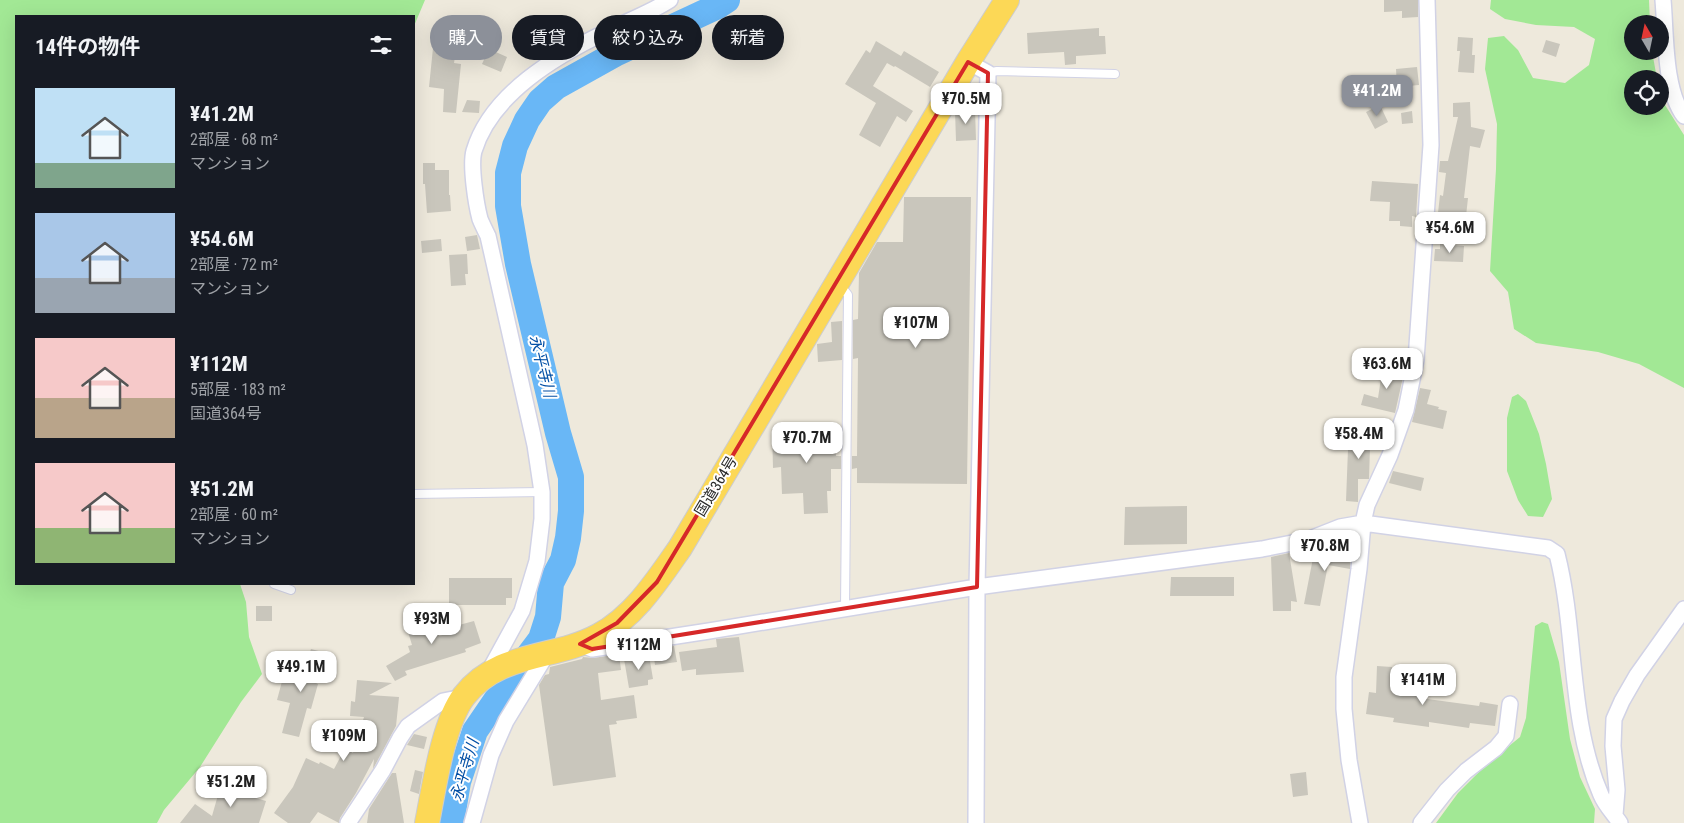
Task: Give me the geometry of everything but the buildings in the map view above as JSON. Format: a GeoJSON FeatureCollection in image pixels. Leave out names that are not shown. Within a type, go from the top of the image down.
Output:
{"type":"FeatureCollection","features":[{"type":"Feature","properties":{"kind":"highway","name":"国道364号"},"geometry":{"type":"LineString","coordinates":[[427,823],[444,742],[463,697],[492,672],[518,660],[580,644],[598,636],[618,623],[657,582],[680,548],[838,282],[978,68],[1007,0]]}},
{"type":"Feature","properties":{"kind":"street"},"geometry":{"type":"LineString","coordinates":[[492,672],[522,611],[534,570],[542,519],[542,492],[535,445],[521,380],[488,236],[480,218],[474,182],[474,153],[481,132],[500,107],[516,89],[544,66],[604,32],[654,10],[670,0]]}},
{"type":"Feature","properties":{"kind":"street"},"geometry":{"type":"LineString","coordinates":[[1360,823],[1349,760],[1344,709],[1344,678],[1359,569],[1362,523],[1367,505],[1390,455],[1406,410],[1416,360],[1431,145],[1427,0]]}},
{"type":"Feature","properties":{"kind":"street"},"geometry":{"type":"LineString","coordinates":[[1663,0],[1672,94],[1679,110],[1684,116]]}},
{"type":"Feature","properties":{"kind":"street"},"geometry":{"type":"LineString","coordinates":[[976,823],[978,68]]}},
{"type":"Feature","properties":{"kind":"street"},"geometry":{"type":"LineString","coordinates":[[580,644],[592,649],[977,587],[1262,548],[1307,540],[1340,527],[1362,523],[1548,548],[1557,554],[1563,579],[1578,712],[1588,759],[1601,797],[1618,819]]}},
{"type":"Feature","properties":{"kind":"street"},"geometry":{"type":"LineString","coordinates":[[1618,819],[1618,790],[1613,746],[1614,719],[1622,701],[1684,609]]}},
{"type":"Feature","properties":{"kind":"street"},"geometry":{"type":"LineString","coordinates":[[472,823],[481,786],[494,746],[545,653]]}},
{"type":"Feature","properties":{"kind":"street"},"geometry":{"type":"LineString","coordinates":[[348,823],[383,770],[408,726],[443,701],[463,697]]}},
{"type":"Feature","properties":{"kind":"street"},"geometry":{"type":"LineString","coordinates":[[1421,823],[1447,790],[1466,770],[1496,748],[1506,736],[1510,704]]}},
{"type":"Feature","properties":{"kind":"lane"},"geometry":{"type":"LineString","coordinates":[[978,68],[997,71],[1115,74]]}},
{"type":"Feature","properties":{"kind":"lane"},"geometry":{"type":"LineString","coordinates":[[838,282],[848,294],[845,609]]}},
{"type":"Feature","properties":{"kind":"lane"},"geometry":{"type":"LineString","coordinates":[[415,494],[542,492]]}},
{"type":"Feature","properties":{"kind":"lane"},"geometry":{"type":"LineString","coordinates":[[277,585],[291,590]]}},
{"type":"Feature","properties":{"kind":"highlighted area"},"geometry":{"type":"Polygon","coordinates":[[[968,62],[988,73],[977,587],[592,649],[580,644],[617,623],[657,582],[968,62]]]}},
{"type":"Feature","properties":{"kind":"green space"},"geometry":{"type":"Polygon","coordinates":[[[0,0],[425,0],[415,24],[415,15],[15,15],[15,585],[240,585],[246,602],[249,637],[262,674],[241,702],[200,767],[164,810],[157,823],[0,823],[0,0]]]}},
{"type":"Feature","properties":{"kind":"green space"},"geometry":{"type":"Polygon","coordinates":[[[1491,0],[1649,0],[1650,15],[1624,15],[1624,60],[1654,60],[1655,70],[1624,70],[1624,115],[1669,115],[1669,111],[1684,135],[1684,388],[1639,364],[1598,352],[1536,343],[1514,329],[1508,292],[1490,271],[1497,124],[1485,69],[1488,38],[1504,36],[1518,50],[1533,78],[1565,83],[1589,65],[1595,39],[1574,27],[1536,25],[1505,19],[1490,9],[1491,0]]]}},
{"type":"Feature","properties":{"kind":"green space"},"geometry":{"type":"Polygon","coordinates":[[[1518,394],[1526,401],[1539,434],[1546,464],[1552,499],[1543,517],[1528,516],[1518,500],[1507,471],[1507,418],[1512,397],[1518,394]]]}},
{"type":"Feature","properties":{"kind":"green space"},"geometry":{"type":"Polygon","coordinates":[[[1542,622],[1548,624],[1559,662],[1570,739],[1580,777],[1595,809],[1594,823],[1436,823],[1458,793],[1486,765],[1520,737],[1526,718],[1535,626],[1542,622]]]}},
{"type":"Feature","properties":{"kind":"waterway","name":"永平寺川"},"geometry":{"type":"LineString","coordinates":[[451,823],[458,782],[475,731],[541,639],[548,617],[551,583],[563,560],[571,511],[571,477],[558,433],[518,264],[508,206],[508,173],[515,146],[527,120],[540,101],[556,87],[617,53],[727,0]]}}]}
